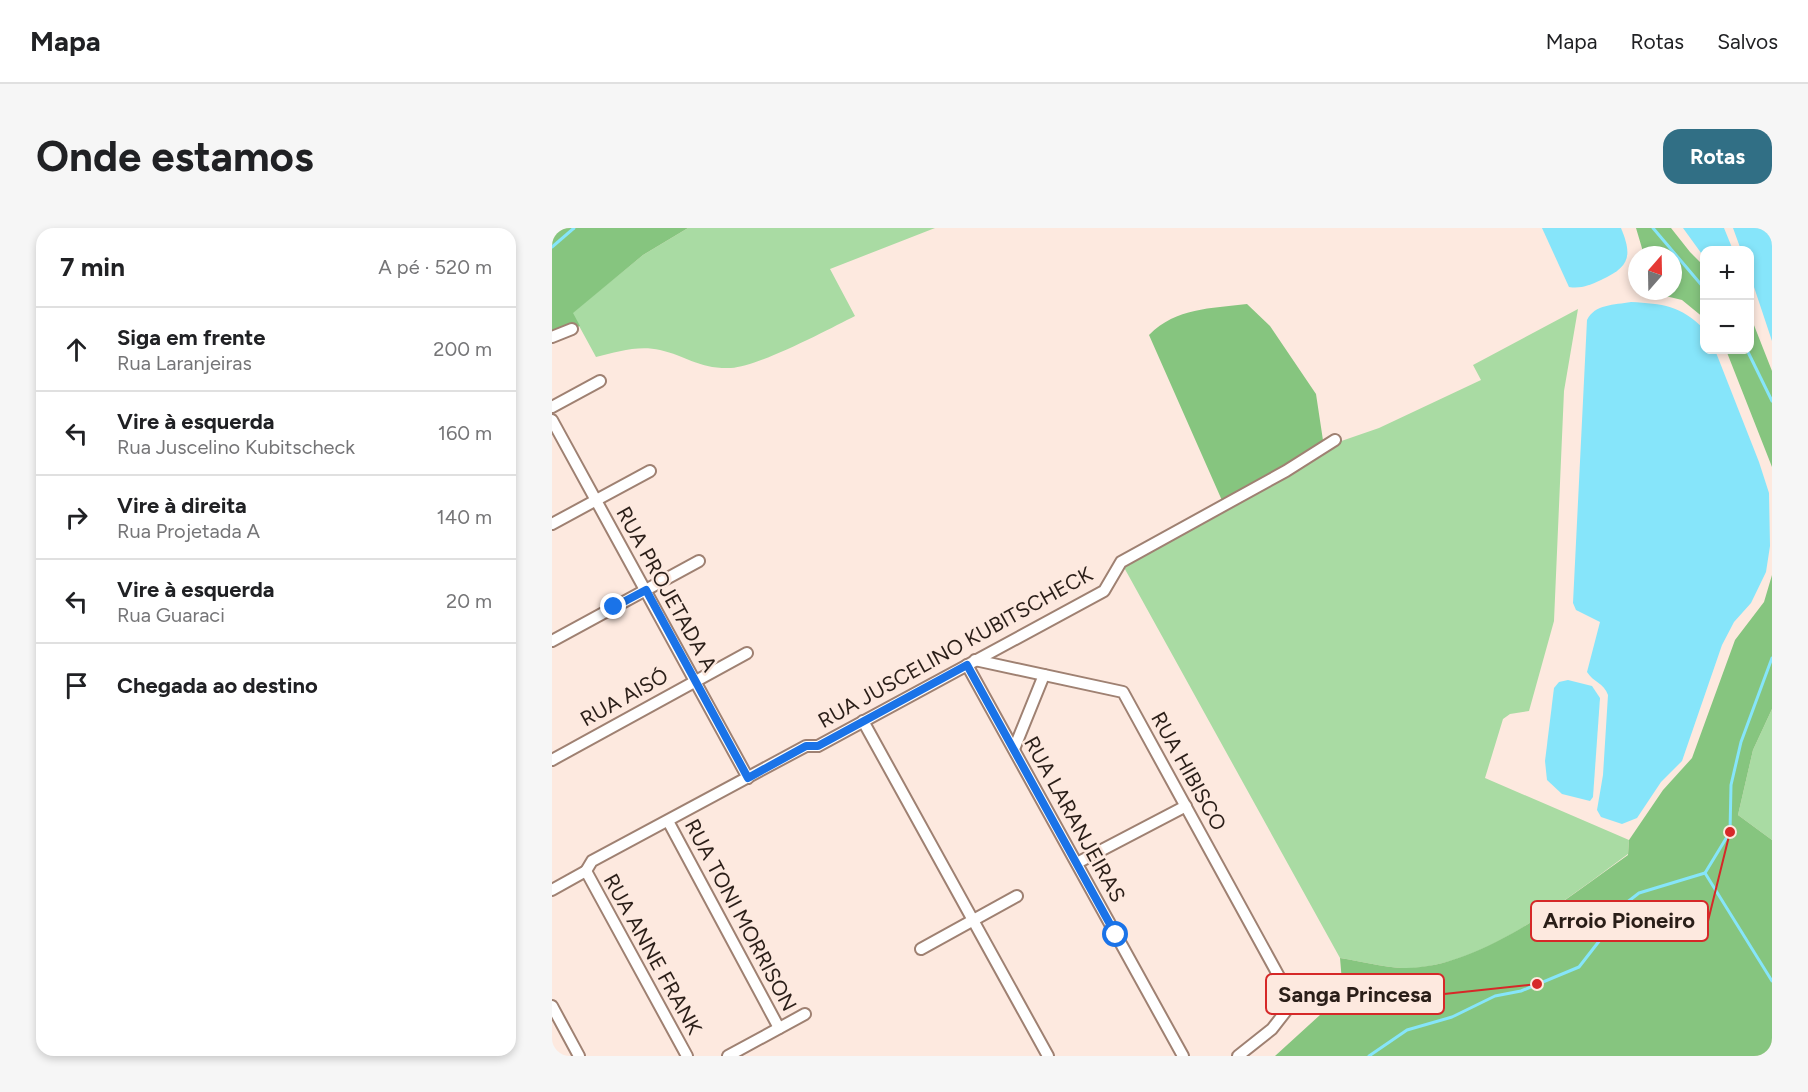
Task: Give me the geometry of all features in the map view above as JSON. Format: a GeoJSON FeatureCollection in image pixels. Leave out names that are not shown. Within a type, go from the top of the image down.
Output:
{"type":"FeatureCollection","features":[{"type":"Feature","properties":{"kind":"street"},"geometry":{"type":"LineString","coordinates":[[552,337],[572,329]]}},
{"type":"Feature","properties":{"kind":"street"},"geometry":{"type":"LineString","coordinates":[[552,406],[600,381]]}},
{"type":"Feature","properties":{"kind":"street","name":"RUA PROJETADA A"},"geometry":{"type":"LineString","coordinates":[[552,420],[748,778]]}},
{"type":"Feature","properties":{"kind":"street","name":"RUA JUSCELINO KUBITSCHECK"},"geometry":{"type":"LineString","coordinates":[[552,890],[586,871],[592,861],[806,746],[818,746],[1104,591],[1121,562],[1286,471],[1335,440]]}},
{"type":"Feature","properties":{"kind":"street"},"geometry":{"type":"LineString","coordinates":[[552,524],[650,471]]}},
{"type":"Feature","properties":{"kind":"street"},"geometry":{"type":"LineString","coordinates":[[552,641],[699,561]]}},
{"type":"Feature","properties":{"kind":"street","name":"RUA AISÓ"},"geometry":{"type":"LineString","coordinates":[[552,760],[747,653]]}},
{"type":"Feature","properties":{"kind":"street","name":"RUA HIBISCO"},"geometry":{"type":"LineString","coordinates":[[971,663],[1044,675],[1123,692],[1293,1002],[1272,1029],[1238,1056]]}},
{"type":"Feature","properties":{"kind":"street","name":"RUA LARANJEIRAS"},"geometry":{"type":"LineString","coordinates":[[971,663],[1014,750],[1183,1056]]}},
{"type":"Feature","properties":{"kind":"street"},"geometry":{"type":"LineString","coordinates":[[1014,750],[1044,675]]}},
{"type":"Feature","properties":{"kind":"street"},"geometry":{"type":"LineString","coordinates":[[863,722],[1048,1056]]}},
{"type":"Feature","properties":{"kind":"street"},"geometry":{"type":"LineString","coordinates":[[1077,863],[1186,806]]}},
{"type":"Feature","properties":{"kind":"street","name":"RUA TONI MORRISON"},"geometry":{"type":"LineString","coordinates":[[668,821],[779,1029]]}},
{"type":"Feature","properties":{"kind":"street","name":"RUA ANNE FRANK"},"geometry":{"type":"LineString","coordinates":[[586,871],[687,1056]]}},
{"type":"Feature","properties":{"kind":"street"},"geometry":{"type":"LineString","coordinates":[[921,949],[1017,896]]}},
{"type":"Feature","properties":{"kind":"street"},"geometry":{"type":"LineString","coordinates":[[552,1006],[579,1056]]}},
{"type":"Feature","properties":{"kind":"street"},"geometry":{"type":"LineString","coordinates":[[728,1056],[805,1014]]}},
{"type":"Feature","properties":{"kind":"green space"},"geometry":{"type":"Polygon","coordinates":[[[552,228],[688,228],[643,255],[573,313],[580,326],[552,337],[552,228]]]}},
{"type":"Feature","properties":{"kind":"green space"},"geometry":{"type":"Polygon","coordinates":[[[688,228],[935,228],[830,269],[855,316],[793,347],[758,361],[743,366],[720,368],[660,350],[644,348],[596,357],[572,313],[643,255],[688,228]]]}},
{"type":"Feature","properties":{"kind":"green space"},"geometry":{"type":"Polygon","coordinates":[[[1636,228],[1671,228],[1700,262],[1700,315],[1682,300],[1682,246],[1641,246],[1636,228]]]}},
{"type":"Feature","properties":{"kind":"green space"},"geometry":{"type":"Polygon","coordinates":[[[1247,304],[1270,326],[1316,394],[1324,447],[1224,505],[1149,335],[1171,319],[1183,314],[1247,304]]]}},
{"type":"Feature","properties":{"kind":"green space"},"geometry":{"type":"Polygon","coordinates":[[[1578,309],[1564,391],[1554,621],[1529,711],[1510,714],[1503,719],[1485,778],[1629,840],[1628,854],[1522,928],[1462,957],[1432,965],[1403,968],[1340,958],[1121,562],[1324,447],[1379,428],[1481,380],[1473,365],[1578,309]]]}},
{"type":"Feature","properties":{"kind":"green space"},"geometry":{"type":"Polygon","coordinates":[[[1754,325],[1772,371],[1772,467],[1728,354],[1754,354],[1754,325]]]}},
{"type":"Feature","properties":{"kind":"green space"},"geometry":{"type":"Polygon","coordinates":[[[1772,575],[1772,709],[1753,750],[1738,815],[1772,840],[1772,1056],[1275,1056],[1343,994],[1340,958],[1403,968],[1432,965],[1462,957],[1522,928],[1628,855],[1629,840],[1663,790],[1692,758],[1735,640],[1764,602],[1772,575]]]}},
{"type":"Feature","properties":{"kind":"green space"},"geometry":{"type":"Polygon","coordinates":[[[1772,709],[1772,840],[1738,815],[1753,750],[1772,709]]]}},
{"type":"Feature","properties":{"kind":"water"},"geometry":{"type":"Polygon","coordinates":[[[1542,228],[1621,228],[1627,247],[1626,260],[1618,270],[1601,280],[1581,287],[1569,287],[1542,228]]]}},
{"type":"Feature","properties":{"kind":"water"},"geometry":{"type":"Polygon","coordinates":[[[1683,228],[1724,228],[1731,246],[1700,246],[1700,251],[1683,228]]]}},
{"type":"Feature","properties":{"kind":"water"},"geometry":{"type":"Polygon","coordinates":[[[1733,228],[1772,228],[1772,341],[1754,287],[1754,246],[1740,246],[1733,228]]]}},
{"type":"Feature","properties":{"kind":"water"},"geometry":{"type":"Polygon","coordinates":[[[1631,302],[1670,307],[1679,310],[1700,325],[1700,354],[1717,354],[1769,493],[1770,546],[1766,572],[1751,603],[1734,622],[1722,645],[1682,761],[1661,782],[1637,818],[1622,824],[1601,817],[1597,810],[1603,775],[1608,695],[1587,672],[1600,622],[1576,610],[1573,603],[1587,320],[1600,308],[1631,302]]]}},
{"type":"Feature","properties":{"kind":"water"},"geometry":{"type":"Polygon","coordinates":[[[1568,680],[1592,686],[1600,698],[1593,797],[1590,801],[1562,794],[1547,780],[1545,761],[1554,688],[1559,682],[1568,680]]]}},
{"type":"Feature","properties":{"kind":"waterway"},"geometry":{"type":"LineString","coordinates":[[552,247],[574,228]]}},
{"type":"Feature","properties":{"kind":"waterway"},"geometry":{"type":"LineString","coordinates":[[1653,228],[1700,283]]}},
{"type":"Feature","properties":{"kind":"waterway"},"geometry":{"type":"LineString","coordinates":[[1749,354],[1772,401]]}},
{"type":"Feature","properties":{"kind":"waterway"},"geometry":{"type":"LineString","coordinates":[[1772,658],[1741,742],[1731,785],[1730,832],[1705,873],[1772,981]]}},
{"type":"Feature","properties":{"kind":"waterway"},"geometry":{"type":"LineString","coordinates":[[1369,1056],[1407,1030],[1452,1017],[1495,996],[1521,991],[1579,967],[1600,940],[1608,917],[1639,893],[1705,873]]}},
{"type":"Feature","properties":{"kind":"place","name":"Arroio Pioneiro"},"geometry":{"type":"Point","coordinates":[1730,832]}},
{"type":"Feature","properties":{"kind":"place","name":"Sanga Princesa"},"geometry":{"type":"Point","coordinates":[1537,984]}},
{"type":"Feature","properties":{"kind":"route"},"geometry":{"type":"LineString","coordinates":[[614,607],[646,590],[748,778],[806,746],[818,746],[967,665],[1116,935]]}}]}
